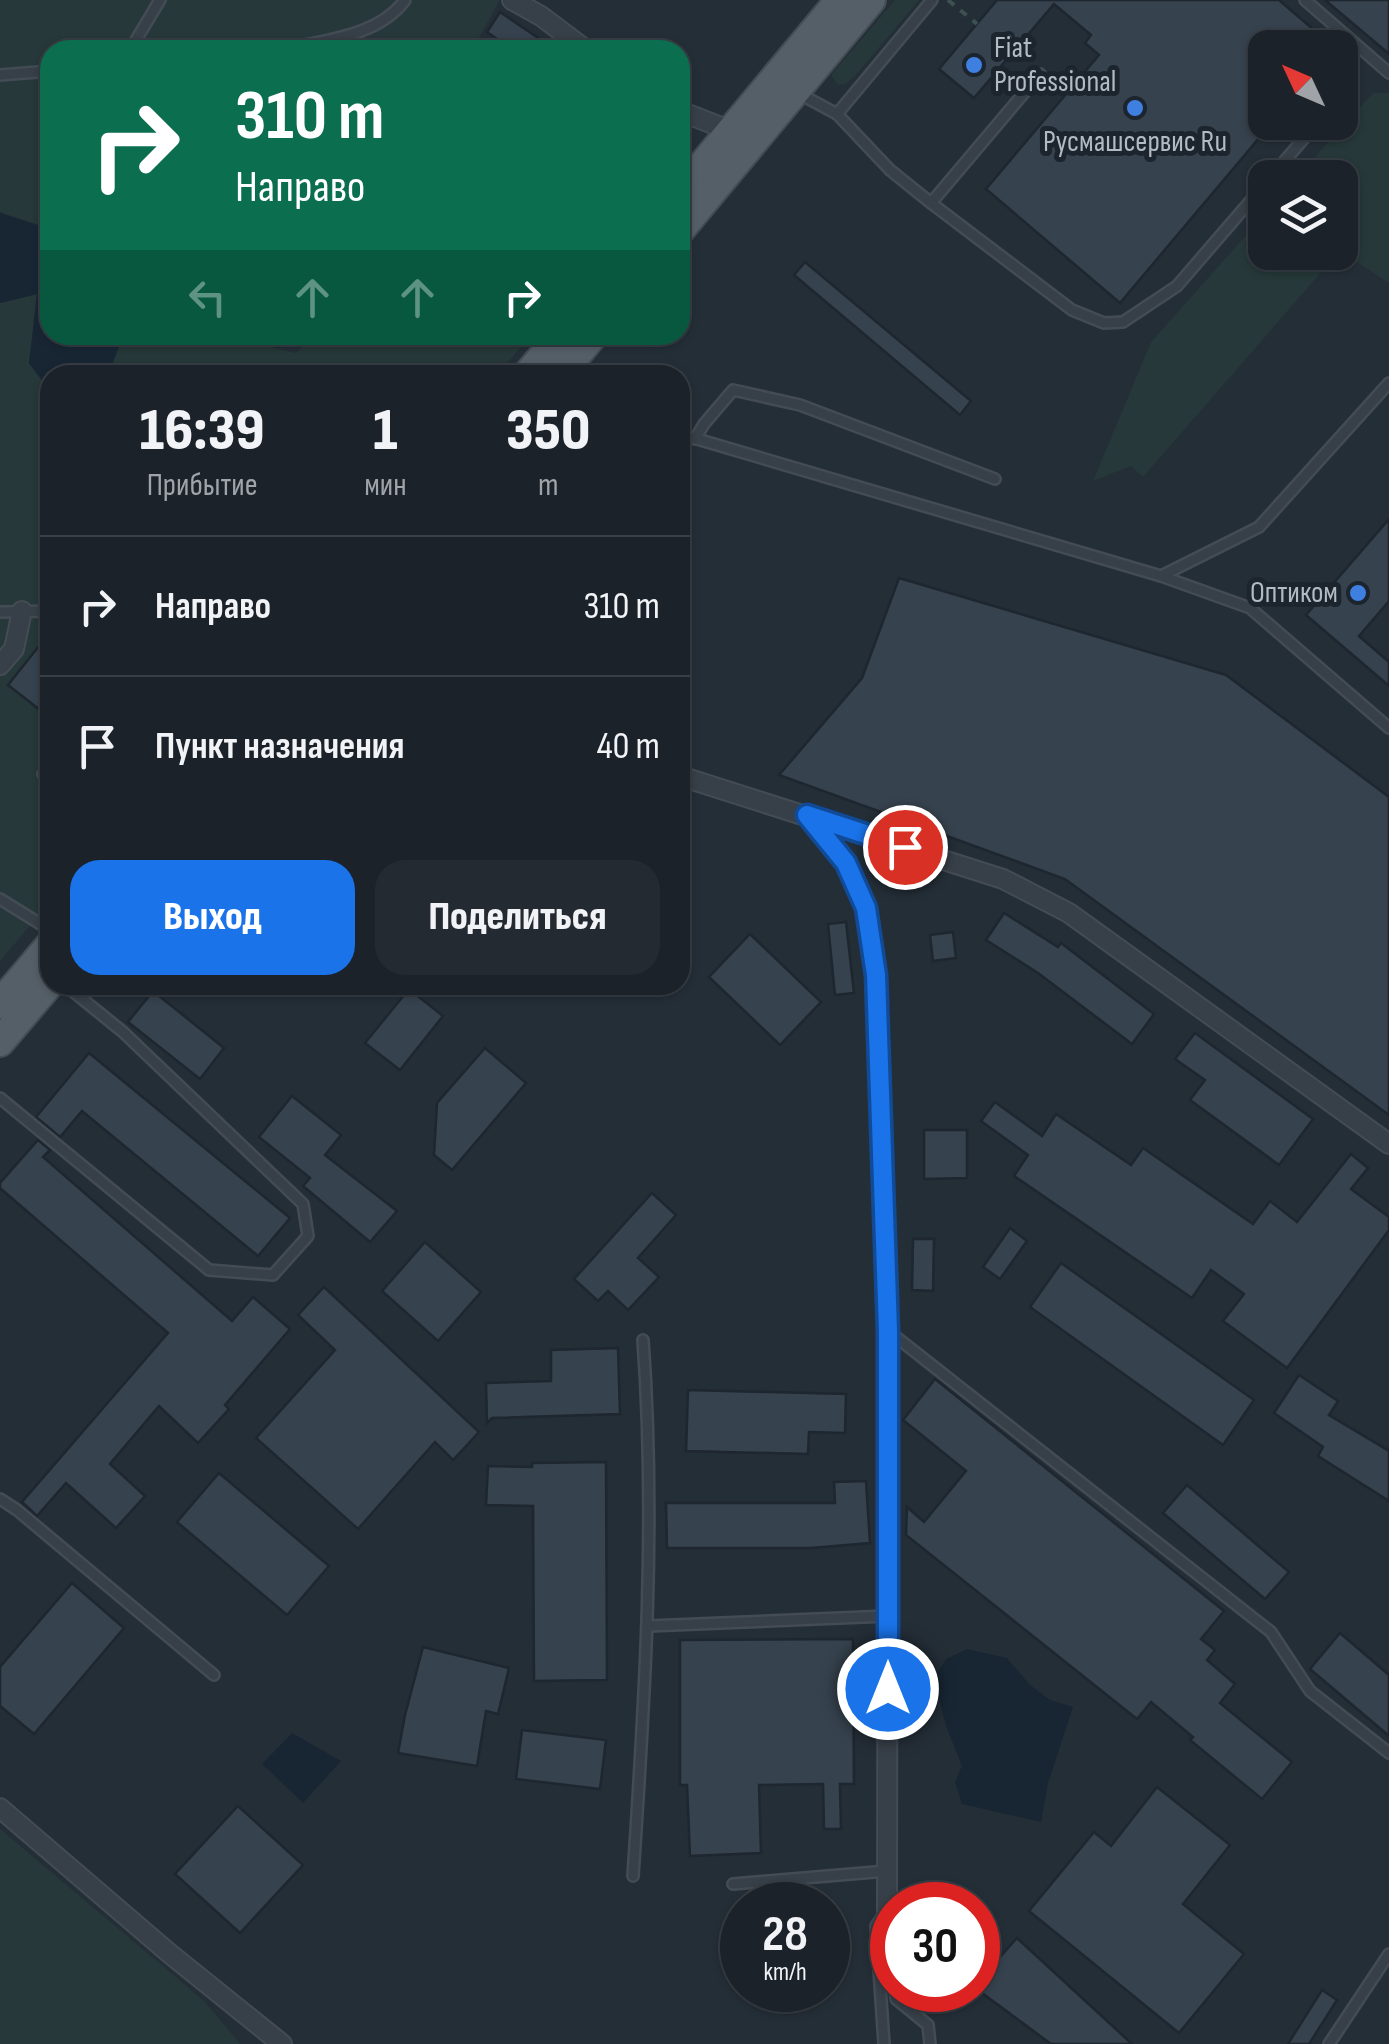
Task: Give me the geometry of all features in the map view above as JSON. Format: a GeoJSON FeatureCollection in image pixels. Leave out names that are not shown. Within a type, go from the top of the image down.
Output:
{"type":"FeatureCollection","features":[{"type":"Feature","properties":{"kind":"main road"},"geometry":{"type":"LineString","coordinates":[[690,180],[840,0]]}},
{"type":"Feature","properties":{"kind":"main road"},"geometry":{"type":"LineString","coordinates":[[690,218],[871,0]]}},
{"type":"Feature","properties":{"kind":"main road"},"geometry":{"type":"LineString","coordinates":[[536,365],[553,345]]}},
{"type":"Feature","properties":{"kind":"main road"},"geometry":{"type":"LineString","coordinates":[[568,365],[585,345]]}},
{"type":"Feature","properties":{"kind":"main road"},"geometry":{"type":"LineString","coordinates":[[8,989],[40,955]]}},
{"type":"Feature","properties":{"kind":"main road"},"geometry":{"type":"LineString","coordinates":[[0,1042],[40,995]]}},
{"type":"Feature","properties":{"kind":"street"},"geometry":{"type":"LineString","coordinates":[[512,0],[573,40]]}},
{"type":"Feature","properties":{"kind":"street"},"geometry":{"type":"LineString","coordinates":[[690,115],[731,131]]}},
{"type":"Feature","properties":{"kind":"street"},"geometry":{"type":"LineString","coordinates":[[0,665],[14,649],[22,611]]}},
{"type":"Feature","properties":{"kind":"street"},"geometry":{"type":"LineString","coordinates":[[690,779],[1003,879],[1069,913],[1389,1144]]}},
{"type":"Feature","properties":{"kind":"street"},"geometry":{"type":"LineString","coordinates":[[807,815],[846,863],[866,908],[876,975],[888,1331],[888,1882]]}},
{"type":"Feature","properties":{"kind":"street"},"geometry":{"type":"LineString","coordinates":[[0,1808],[168,1953],[282,2044]]}},
{"type":"Feature","properties":{"kind":"lane"},"geometry":{"type":"LineString","coordinates":[[136,40],[160,0]]}},
{"type":"Feature","properties":{"kind":"lane"},"geometry":{"type":"LineString","coordinates":[[322,40],[368,29],[388,19],[405,0]]}},
{"type":"Feature","properties":{"kind":"lane"},"geometry":{"type":"LineString","coordinates":[[836,114],[932,0]]}},
{"type":"Feature","properties":{"kind":"lane"},"geometry":{"type":"LineString","coordinates":[[1305,0],[1389,73]]}},
{"type":"Feature","properties":{"kind":"lane"},"geometry":{"type":"LineString","coordinates":[[0,76],[40,72]]}},
{"type":"Feature","properties":{"kind":"lane"},"geometry":{"type":"LineString","coordinates":[[931,203],[1040,74]]}},
{"type":"Feature","properties":{"kind":"lane"},"geometry":{"type":"LineString","coordinates":[[795,92],[836,114],[890,170],[1072,310],[1104,323],[1123,322],[1177,286],[1248,204]]}},
{"type":"Feature","properties":{"kind":"lane"},"geometry":{"type":"LineString","coordinates":[[1285,160],[1303,140]]}},
{"type":"Feature","properties":{"kind":"lane"},"geometry":{"type":"LineString","coordinates":[[1161,576],[1259,527],[1389,383]]}},
{"type":"Feature","properties":{"kind":"lane"},"geometry":{"type":"LineString","coordinates":[[696,439],[733,390],[800,405],[994,479]]}},
{"type":"Feature","properties":{"kind":"lane"},"geometry":{"type":"LineString","coordinates":[[690,437],[1161,576],[1250,608],[1389,728]]}},
{"type":"Feature","properties":{"kind":"lane"},"geometry":{"type":"LineString","coordinates":[[0,612],[40,611]]}},
{"type":"Feature","properties":{"kind":"lane"},"geometry":{"type":"LineString","coordinates":[[0,899],[40,924]]}},
{"type":"Feature","properties":{"kind":"lane"},"geometry":{"type":"LineString","coordinates":[[0,1098],[209,1270],[274,1275],[308,1236],[303,1204],[123,1032],[77,995]]}},
{"type":"Feature","properties":{"kind":"lane"},"geometry":{"type":"LineString","coordinates":[[888,1331],[1271,1632],[1310,1691],[1389,1753]]}},
{"type":"Feature","properties":{"kind":"lane"},"geometry":{"type":"LineString","coordinates":[[633,1876],[648,1626],[650,1432],[644,1340]]}},
{"type":"Feature","properties":{"kind":"lane"},"geometry":{"type":"LineString","coordinates":[[0,1499],[214,1675]]}},
{"type":"Feature","properties":{"kind":"lane"},"geometry":{"type":"LineString","coordinates":[[648,1626],[888,1616]]}},
{"type":"Feature","properties":{"kind":"lane"},"geometry":{"type":"LineString","coordinates":[[757,1882],[888,1871]]}},
{"type":"Feature","properties":{"kind":"lane"},"geometry":{"type":"LineString","coordinates":[[1329,2044],[1389,1954]]}},
{"type":"Feature","properties":{"kind":"lane"},"geometry":{"type":"LineString","coordinates":[[882,2012],[884,2044]]}},
{"type":"Feature","properties":{"kind":"lane"},"geometry":{"type":"LineString","coordinates":[[912,2012],[928,2025],[930,2044]]}},
{"type":"Feature","properties":{"kind":"path"},"geometry":{"type":"LineString","coordinates":[[948,0],[977,24]]}},
{"type":"Feature","properties":{"kind":"shaded area"},"geometry":{"type":"Polygon","coordinates":[[[0,0],[500,0],[478,40],[40,40],[40,226],[0,212],[0,0]]]}},
{"type":"Feature","properties":{"kind":"shaded area"},"geometry":{"type":"Polygon","coordinates":[[[895,0],[919,0],[855,76],[838,85],[831,75],[895,0]]]}},
{"type":"Feature","properties":{"kind":"shaded area"},"geometry":{"type":"Polygon","coordinates":[[[1373,93],[1389,93],[1389,283],[1358,263],[1358,160],[1312,160],[1330,140],[1358,140],[1358,110],[1373,93]]]}},
{"type":"Feature","properties":{"kind":"shaded area"},"geometry":{"type":"Polygon","coordinates":[[[1248,233],[1248,270],[1323,270],[1143,477],[1131,466],[1093,481],[1151,342],[1248,233]]]}},
{"type":"Feature","properties":{"kind":"shaded area"},"geometry":{"type":"Polygon","coordinates":[[[38,294],[29,363],[40,378],[40,914],[0,961],[0,303],[38,294]]]}},
{"type":"Feature","properties":{"kind":"shaded area"},"geometry":{"type":"Polygon","coordinates":[[[120,345],[262,345],[296,353],[304,345],[522,345],[506,365],[112,365],[120,345]]]}},
{"type":"Feature","properties":{"kind":"shaded area"},"geometry":{"type":"Polygon","coordinates":[[[0,1829],[204,2001],[240,2044],[0,2044],[0,1829]]]}},
{"type":"Feature","properties":{"kind":"water"},"geometry":{"type":"Polygon","coordinates":[[[0,213],[40,226],[40,345],[120,345],[112,365],[40,365],[40,378],[29,363],[37,294],[0,303],[0,213]]]}},
{"type":"Feature","properties":{"kind":"water"},"geometry":{"type":"Polygon","coordinates":[[[967,1649],[1007,1658],[1030,1685],[1050,1700],[1073,1707],[1048,1783],[1041,1822],[962,1804],[955,1782],[962,1766],[934,1679],[946,1659],[967,1649]]]}},
{"type":"Feature","properties":{"kind":"water"},"geometry":{"type":"Polygon","coordinates":[[[292,1733],[341,1761],[303,1803],[262,1764],[292,1733]]]}},
{"type":"Feature","properties":{"kind":"building"},"geometry":{"type":"Polygon","coordinates":[[[997,0],[1279,0],[1314,30],[1248,30],[1248,140],[1257,140],[1120,303],[986,189],[1099,55],[1085,43],[1091,35],[1054,4],[974,98],[939,69],[997,0]]]}},
{"type":"Feature","properties":{"kind":"building"},"geometry":{"type":"Polygon","coordinates":[[[1325,0],[1389,0],[1389,54],[1325,0]]]}},
{"type":"Feature","properties":{"kind":"building"},"geometry":{"type":"Polygon","coordinates":[[[500,12],[541,40],[499,40],[487,32],[500,12]]]}},
{"type":"Feature","properties":{"kind":"building"},"geometry":{"type":"Polygon","coordinates":[[[805,262],[971,401],[960,415],[794,275],[805,262]]]}},
{"type":"Feature","properties":{"kind":"building"},"geometry":{"type":"Polygon","coordinates":[[[1389,519],[1389,601],[1359,636],[1389,662],[1389,686],[1306,615],[1389,519]]]}},
{"type":"Feature","properties":{"kind":"building"},"geometry":{"type":"Polygon","coordinates":[[[899,578],[1226,675],[1389,797],[1389,1115],[1065,879],[779,775],[862,678],[899,578]]]}},
{"type":"Feature","properties":{"kind":"building"},"geometry":{"type":"Polygon","coordinates":[[[39,646],[40,710],[8,685],[39,646]]]}},
{"type":"Feature","properties":{"kind":"building"},"geometry":{"type":"Polygon","coordinates":[[[1004,913],[1058,947],[1061,943],[1154,1014],[1132,1044],[1038,973],[986,940],[1004,913]]]}},
{"type":"Feature","properties":{"kind":"building"},"geometry":{"type":"Polygon","coordinates":[[[846,922],[854,993],[835,995],[828,924],[846,922]]]}},
{"type":"Feature","properties":{"kind":"building"},"geometry":{"type":"Polygon","coordinates":[[[953,932],[956,958],[933,961],[930,935],[953,932]]]}},
{"type":"Feature","properties":{"kind":"building"},"geometry":{"type":"Polygon","coordinates":[[[750,934],[821,1002],[780,1045],[709,977],[750,934]]]}},
{"type":"Feature","properties":{"kind":"building"},"geometry":{"type":"Polygon","coordinates":[[[150,995],[158,995],[224,1048],[200,1079],[128,1022],[150,995]]]}},
{"type":"Feature","properties":{"kind":"building"},"geometry":{"type":"Polygon","coordinates":[[[404,995],[417,995],[443,1016],[400,1070],[365,1043],[404,995]]]}},
{"type":"Feature","properties":{"kind":"building"},"geometry":{"type":"Polygon","coordinates":[[[1195,1033],[1313,1119],[1279,1165],[1190,1100],[1205,1080],[1175,1059],[1195,1033]]]}},
{"type":"Feature","properties":{"kind":"building"},"geometry":{"type":"Polygon","coordinates":[[[485,1048],[526,1083],[452,1170],[434,1155],[437,1103],[485,1048]]]}},
{"type":"Feature","properties":{"kind":"building"},"geometry":{"type":"Polygon","coordinates":[[[89,1053],[290,1218],[258,1256],[82,1111],[60,1137],[36,1117],[89,1053]]]}},
{"type":"Feature","properties":{"kind":"building"},"geometry":{"type":"Polygon","coordinates":[[[292,1096],[341,1135],[325,1155],[397,1211],[370,1242],[303,1186],[310,1178],[259,1137],[292,1096]]]}},
{"type":"Feature","properties":{"kind":"building"},"geometry":{"type":"Polygon","coordinates":[[[995,1102],[1042,1136],[1056,1114],[1131,1165],[1143,1148],[1253,1224],[1270,1201],[1297,1222],[1351,1154],[1368,1168],[1351,1189],[1389,1217],[1389,1230],[1287,1368],[1223,1321],[1244,1294],[1211,1270],[1192,1298],[1014,1176],[1028,1155],[981,1121],[995,1102]]]}},
{"type":"Feature","properties":{"kind":"building"},"geometry":{"type":"Polygon","coordinates":[[[924,1130],[967,1130],[967,1178],[924,1179],[924,1130]]]}},
{"type":"Feature","properties":{"kind":"building"},"geometry":{"type":"Polygon","coordinates":[[[38,1140],[50,1150],[43,1157],[232,1321],[253,1297],[290,1329],[198,1443],[159,1406],[110,1464],[145,1496],[116,1528],[66,1483],[37,1516],[22,1502],[168,1333],[0,1188],[0,1183],[38,1140]]]}},
{"type":"Feature","properties":{"kind":"building"},"geometry":{"type":"Polygon","coordinates":[[[652,1193],[676,1215],[638,1258],[659,1277],[628,1310],[608,1291],[598,1301],[574,1279],[652,1193]]]}},
{"type":"Feature","properties":{"kind":"building"},"geometry":{"type":"Polygon","coordinates":[[[1010,1228],[1027,1241],[1000,1279],[983,1267],[1010,1228]]]}},
{"type":"Feature","properties":{"kind":"building"},"geometry":{"type":"Polygon","coordinates":[[[913,1239],[934,1239],[933,1291],[912,1290],[913,1239]]]}},
{"type":"Feature","properties":{"kind":"building"},"geometry":{"type":"Polygon","coordinates":[[[425,1242],[481,1292],[438,1341],[382,1291],[425,1242]]]}},
{"type":"Feature","properties":{"kind":"building"},"geometry":{"type":"Polygon","coordinates":[[[1061,1263],[1254,1400],[1223,1445],[1030,1307],[1061,1263]]]}},
{"type":"Feature","properties":{"kind":"building"},"geometry":{"type":"Polygon","coordinates":[[[324,1287],[479,1432],[453,1460],[435,1442],[358,1529],[256,1438],[335,1350],[298,1315],[324,1287]]]}},
{"type":"Feature","properties":{"kind":"building"},"geometry":{"type":"Polygon","coordinates":[[[618,1348],[620,1414],[492,1418],[487,1423],[486,1383],[551,1381],[551,1350],[618,1348]]]}},
{"type":"Feature","properties":{"kind":"building"},"geometry":{"type":"Polygon","coordinates":[[[1299,1375],[1338,1401],[1329,1415],[1389,1451],[1389,1501],[1318,1456],[1323,1447],[1274,1413],[1299,1375]]]}},
{"type":"Feature","properties":{"kind":"building"},"geometry":{"type":"Polygon","coordinates":[[[935,1379],[1224,1611],[1201,1639],[1215,1650],[1207,1660],[1235,1684],[1220,1703],[1292,1762],[1262,1799],[1151,1702],[1137,1719],[906,1535],[907,1507],[924,1522],[966,1471],[903,1420],[935,1379]]]}},
{"type":"Feature","properties":{"kind":"building"},"geometry":{"type":"Polygon","coordinates":[[[688,1390],[846,1394],[845,1433],[809,1432],[808,1454],[686,1451],[688,1390]]]}},
{"type":"Feature","properties":{"kind":"building"},"geometry":{"type":"Polygon","coordinates":[[[606,1462],[607,1680],[534,1681],[533,1506],[486,1505],[488,1466],[606,1462]]]}},
{"type":"Feature","properties":{"kind":"building"},"geometry":{"type":"Polygon","coordinates":[[[219,1473],[329,1566],[287,1615],[177,1522],[219,1473]]]}},
{"type":"Feature","properties":{"kind":"building"},"geometry":{"type":"Polygon","coordinates":[[[866,1481],[870,1543],[811,1548],[667,1548],[666,1503],[835,1503],[834,1482],[866,1481]]]}},
{"type":"Feature","properties":{"kind":"building"},"geometry":{"type":"Polygon","coordinates":[[[1187,1485],[1289,1572],[1265,1599],[1163,1513],[1187,1485]]]}},
{"type":"Feature","properties":{"kind":"building"},"geometry":{"type":"Polygon","coordinates":[[[72,1583],[124,1628],[34,1734],[0,1706],[0,1667],[72,1583]]]}},
{"type":"Feature","properties":{"kind":"building"},"geometry":{"type":"Polygon","coordinates":[[[1340,1633],[1389,1675],[1389,1736],[1310,1669],[1340,1633]]]}},
{"type":"Feature","properties":{"kind":"building"},"geometry":{"type":"Polygon","coordinates":[[[853,1639],[854,1784],[840,1784],[841,1829],[824,1829],[823,1784],[759,1785],[761,1853],[690,1856],[687,1785],[680,1785],[680,1640],[853,1639]]]}},
{"type":"Feature","properties":{"kind":"building"},"geometry":{"type":"Polygon","coordinates":[[[423,1647],[509,1668],[498,1714],[486,1711],[477,1766],[398,1753],[423,1647]]]}},
{"type":"Feature","properties":{"kind":"building"},"geometry":{"type":"Polygon","coordinates":[[[522,1730],[606,1740],[600,1789],[516,1779],[522,1730]]]}},
{"type":"Feature","properties":{"kind":"building"},"geometry":{"type":"Polygon","coordinates":[[[1157,1787],[1230,1845],[1183,1904],[1244,1954],[1179,2033],[1029,1911],[1094,1832],[1111,1846],[1157,1787]]]}},
{"type":"Feature","properties":{"kind":"building"},"geometry":{"type":"Polygon","coordinates":[[[238,1806],[303,1865],[240,1933],[175,1874],[238,1806]]]}},
{"type":"Feature","properties":{"kind":"building"},"geometry":{"type":"Polygon","coordinates":[[[1017,1938],[1132,2044],[1051,2044],[1000,2006],[1000,1957],[1017,1938]]]}},
{"type":"Feature","properties":{"kind":"building"},"geometry":{"type":"Polygon","coordinates":[[[1322,1990],[1337,2000],[1309,2044],[1288,2044],[1322,1990]]]}},
{"type":"Feature","properties":{"kind":"place","name":"Fiat Professional"},"geometry":{"type":"Point","coordinates":[974,65]}},
{"type":"Feature","properties":{"kind":"place","name":"Русмашсервис Ru"},"geometry":{"type":"Point","coordinates":[1135,108]}},
{"type":"Feature","properties":{"kind":"place","name":"Оптиком"},"geometry":{"type":"Point","coordinates":[1358,593]}},
{"type":"Feature","properties":{"kind":"route"},"geometry":{"type":"LineString","coordinates":[[888,1689],[888,1331],[876,975],[866,908],[846,863],[807,815],[905,847]]}}]}
